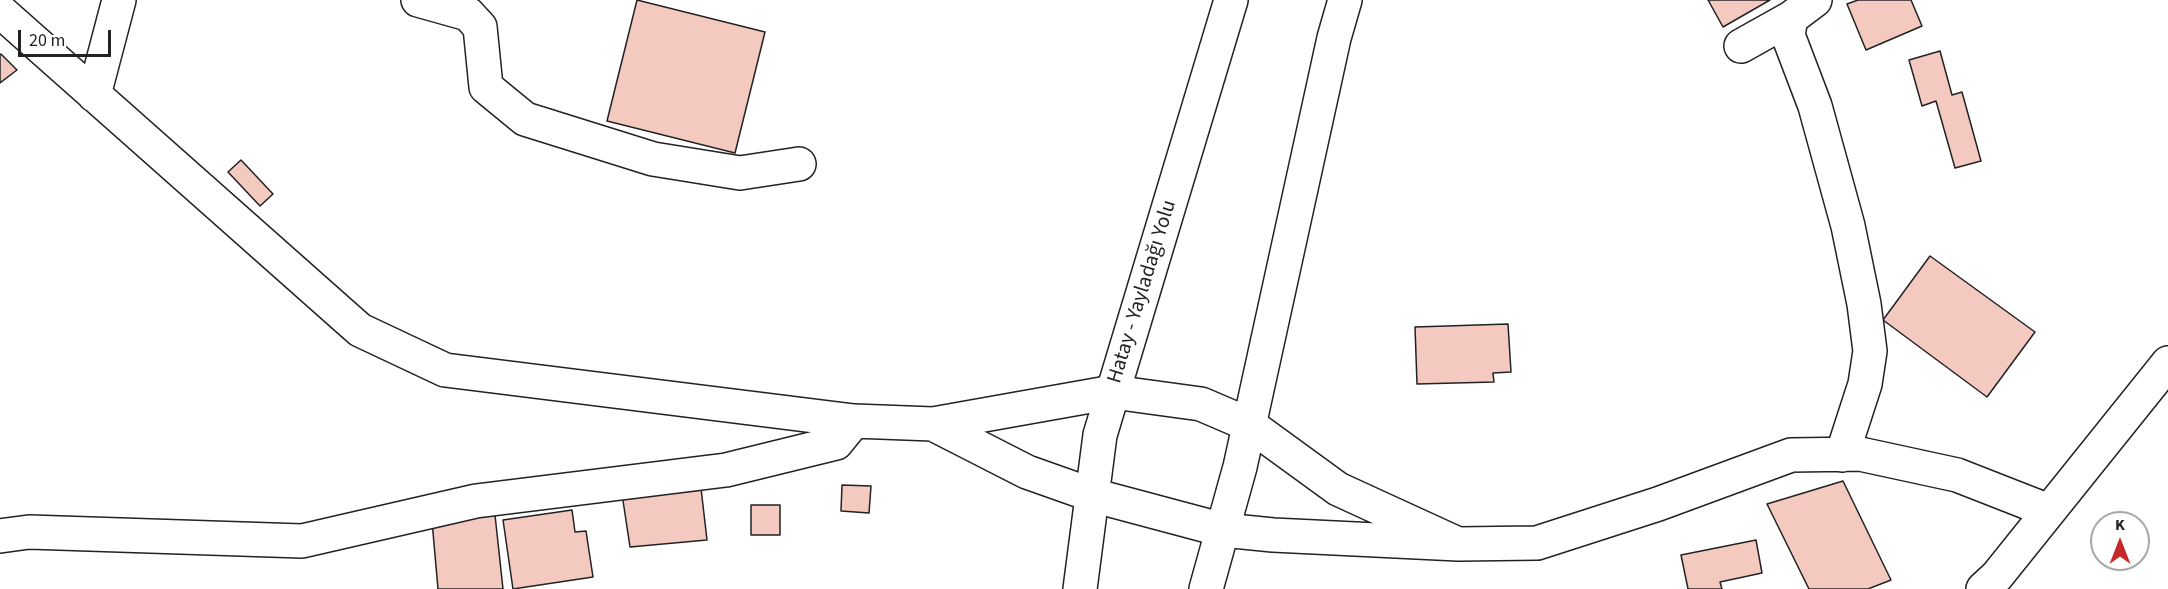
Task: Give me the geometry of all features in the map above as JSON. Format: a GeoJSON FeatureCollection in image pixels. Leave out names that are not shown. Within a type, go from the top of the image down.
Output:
{"type":"FeatureCollection","features":[{"type":"Feature","properties":{"kind":"main road"},"geometry":{"type":"LineString","coordinates":[[94,95],[119,0]]}},
{"type":"Feature","properties":{"kind":"main road"},"geometry":{"type":"LineString","coordinates":[[418,0],[468,14],[474,20],[480,27],[486,87],[525,119],[653,159],[740,173],[799,164]]}},
{"type":"Feature","properties":{"kind":"main road","name":"Hatay - Yayladağı Yolu"},"geometry":{"type":"LineString","coordinates":[[1080,589],[1100,435],[1231,0]]}},
{"type":"Feature","properties":{"kind":"main road"},"geometry":{"type":"LineString","coordinates":[[1206,589],[1250,425],[1334,38],[1345,0]]}},
{"type":"Feature","properties":{"kind":"main road"},"geometry":{"type":"LineString","coordinates":[[1741,45],[1803,9]]}},
{"type":"Feature","properties":{"kind":"main road"},"geometry":{"type":"LineString","coordinates":[[1803,9],[1788,35],[1815,106],[1848,226],[1864,304],[1870,351],[1865,384],[1842,455]]}},
{"type":"Feature","properties":{"kind":"main road"},"geometry":{"type":"LineString","coordinates":[[0,11],[360,330],[445,370],[854,421],[933,424],[1113,392],[1201,404],[1250,425],[1338,489],[1458,544]]}},
{"type":"Feature","properties":{"kind":"main road"},"geometry":{"type":"LineString","coordinates":[[1983,589],[1997,576],[2168,363]]}},
{"type":"Feature","properties":{"kind":"main road"},"geometry":{"type":"LineString","coordinates":[[0,536],[29,532],[302,541],[476,501],[726,470],[836,443],[854,421]]}},
{"type":"Feature","properties":{"kind":"main road"},"geometry":{"type":"LineString","coordinates":[[933,424],[1027,472],[1092,495],[1223,530],[1273,535],[1458,544],[1537,543],[1658,504],[1791,455],[1860,454],[1957,475],[2049,511]]}},
{"type":"Feature","properties":{"kind":"building"},"geometry":{"type":"Polygon","coordinates":[[[637,0],[765,32],[735,153],[607,121],[637,0]]]}},
{"type":"Feature","properties":{"kind":"building"},"geometry":{"type":"Polygon","coordinates":[[[1708,0],[1770,0],[1723,27],[1708,0]]]}},
{"type":"Feature","properties":{"kind":"building"},"geometry":{"type":"Polygon","coordinates":[[[1858,0],[1911,0],[1922,26],[1866,50],[1847,4],[1858,0]]]}},
{"type":"Feature","properties":{"kind":"building"},"geometry":{"type":"Polygon","coordinates":[[[1940,51],[1952,95],[1962,92],[1981,161],[1955,168],[1936,101],[1922,106],[1909,60],[1940,51]]]}},
{"type":"Feature","properties":{"kind":"building"},"geometry":{"type":"Polygon","coordinates":[[[0,55],[17,70],[0,83],[0,55]]]}},
{"type":"Feature","properties":{"kind":"building"},"geometry":{"type":"Polygon","coordinates":[[[241,160],[273,194],[260,206],[228,172],[241,160]]]}},
{"type":"Feature","properties":{"kind":"building"},"geometry":{"type":"Polygon","coordinates":[[[1930,256],[2035,332],[1987,397],[1883,320],[1930,256]]]}},
{"type":"Feature","properties":{"kind":"building"},"geometry":{"type":"Polygon","coordinates":[[[1508,324],[1511,372],[1493,373],[1494,382],[1417,384],[1415,327],[1508,324]]]}},
{"type":"Feature","properties":{"kind":"building"},"geometry":{"type":"Polygon","coordinates":[[[1843,481],[1891,580],[1868,589],[1809,589],[1767,504],[1843,481]]]}},
{"type":"Feature","properties":{"kind":"building"},"geometry":{"type":"Polygon","coordinates":[[[842,485],[871,486],[869,513],[841,511],[842,485]]]}},
{"type":"Feature","properties":{"kind":"building"},"geometry":{"type":"Polygon","coordinates":[[[701,488],[707,540],[630,547],[622,494],[701,488]]]}},
{"type":"Feature","properties":{"kind":"building"},"geometry":{"type":"Polygon","coordinates":[[[751,505],[780,505],[780,535],[751,535],[751,505]]]}},
{"type":"Feature","properties":{"kind":"building"},"geometry":{"type":"Polygon","coordinates":[[[572,510],[575,532],[586,531],[593,577],[513,589],[503,520],[572,510]]]}},
{"type":"Feature","properties":{"kind":"building"},"geometry":{"type":"Polygon","coordinates":[[[495,515],[503,589],[438,589],[432,521],[495,515]]]}},
{"type":"Feature","properties":{"kind":"building"},"geometry":{"type":"Polygon","coordinates":[[[1756,540],[1762,573],[1720,582],[1722,589],[1688,589],[1681,555],[1756,540]]]}}]}
